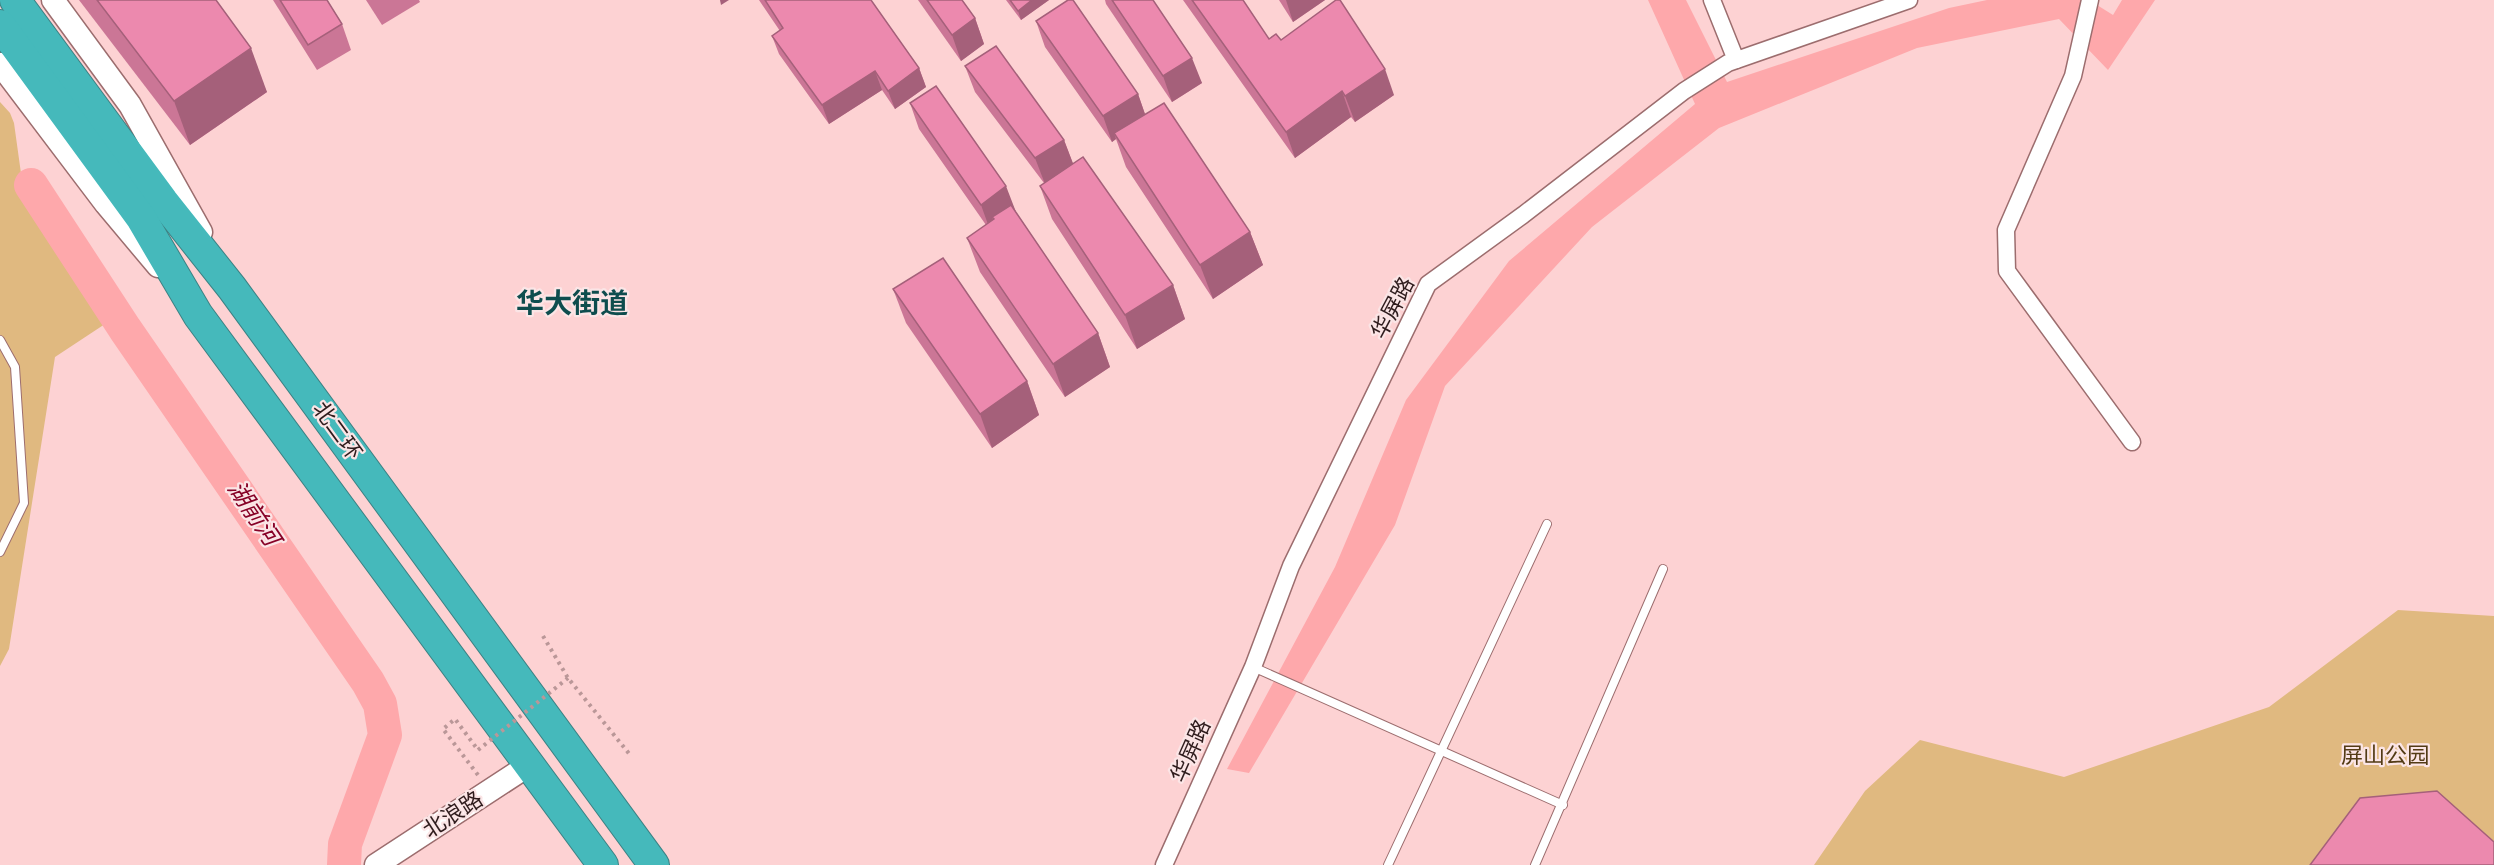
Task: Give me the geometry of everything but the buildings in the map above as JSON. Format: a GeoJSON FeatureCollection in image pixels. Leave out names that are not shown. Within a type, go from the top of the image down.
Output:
{"type":"FeatureCollection","features":[{"type":"Feature","properties":{"kind":"highway","name":"北二环"},"geometry":{"type":"LineString","coordinates":[[15,0],[152,209],[198,315],[603,865]]}},
{"type":"Feature","properties":{"kind":"highway","name":"北二环"},"geometry":{"type":"LineString","coordinates":[[0,25],[152,209],[232,288],[654,865]]}},
{"type":"Feature","properties":{"kind":"main road"},"geometry":{"type":"LineString","coordinates":[[53,0],[130,105],[232,288]]}},
{"type":"Feature","properties":{"kind":"main road"},"geometry":{"type":"LineString","coordinates":[[0,64],[106,204],[198,315]]}},
{"type":"Feature","properties":{"kind":"main road","name":"北浪路"},"geometry":{"type":"LineString","coordinates":[[376,865],[529,765]]}},
{"type":"Feature","properties":{"kind":"street"},"geometry":{"type":"LineString","coordinates":[[1712,0],[1732,62]]}},
{"type":"Feature","properties":{"kind":"street","name":"华屏路"},"geometry":{"type":"LineString","coordinates":[[1164,865],[1253,668],[1291,566],[1428,284],[1523,215],[1684,91],[1732,62],[1909,0]]}},
{"type":"Feature","properties":{"kind":"street"},"geometry":{"type":"LineString","coordinates":[[2090,0],[2073,76],[2006,230],[2007,271],[2132,442]]}},
{"type":"Feature","properties":{"kind":"lane"},"geometry":{"type":"LineString","coordinates":[[0,340],[15,368],[24,503],[0,552]]}},
{"type":"Feature","properties":{"kind":"lane"},"geometry":{"type":"LineString","coordinates":[[1388,865],[1547,525]]}},
{"type":"Feature","properties":{"kind":"lane"},"geometry":{"type":"LineString","coordinates":[[1534,865],[1563,805],[1663,569]]}},
{"type":"Feature","properties":{"kind":"lane"},"geometry":{"type":"LineString","coordinates":[[1253,668],[1563,805]]}},
{"type":"Feature","properties":{"kind":"path"},"geometry":{"type":"LineString","coordinates":[[543,636],[568,678],[631,756]]}},
{"type":"Feature","properties":{"kind":"path"},"geometry":{"type":"LineString","coordinates":[[478,775],[443,729],[455,719],[478,750],[568,678]]}},
{"type":"Feature","properties":{"kind":"green space"},"geometry":{"type":"Polygon","coordinates":[[[0,102],[10,113],[14,123],[24,195],[105,324],[55,357],[9,649],[0,666],[0,102]]]}},
{"type":"Feature","properties":{"kind":"green space","name":"屏山公园"},"geometry":{"type":"Polygon","coordinates":[[[2398,610],[2494,616],[2494,865],[1814,865],[1865,791],[1920,740],[2064,777],[2269,707],[2398,610]]]}},
{"type":"Feature","properties":{"kind":"shaded area"},"geometry":{"type":"Polygon","coordinates":[[[1648,0],[1686,0],[1727,82],[1949,8],[1987,0],[2089,0],[2113,15],[2122,0],[2155,0],[2108,70],[2059,19],[1917,48],[1719,128],[1592,227],[1445,386],[1395,525],[1249,773],[1227,769],[1335,567],[1406,400],[1509,261],[1695,104],[1648,0]]]}},
{"type":"Feature","properties":{"kind":"waterway","name":"湖前河"},"geometry":{"type":"LineString","coordinates":[[31,185],[125,329],[368,682],[380,704],[385,735],[345,844],[344,865]]}},
{"type":"Feature","properties":{"kind":"district","name":"华大街道"},"geometry":{"type":"Point","coordinates":[572,305]}}]}
